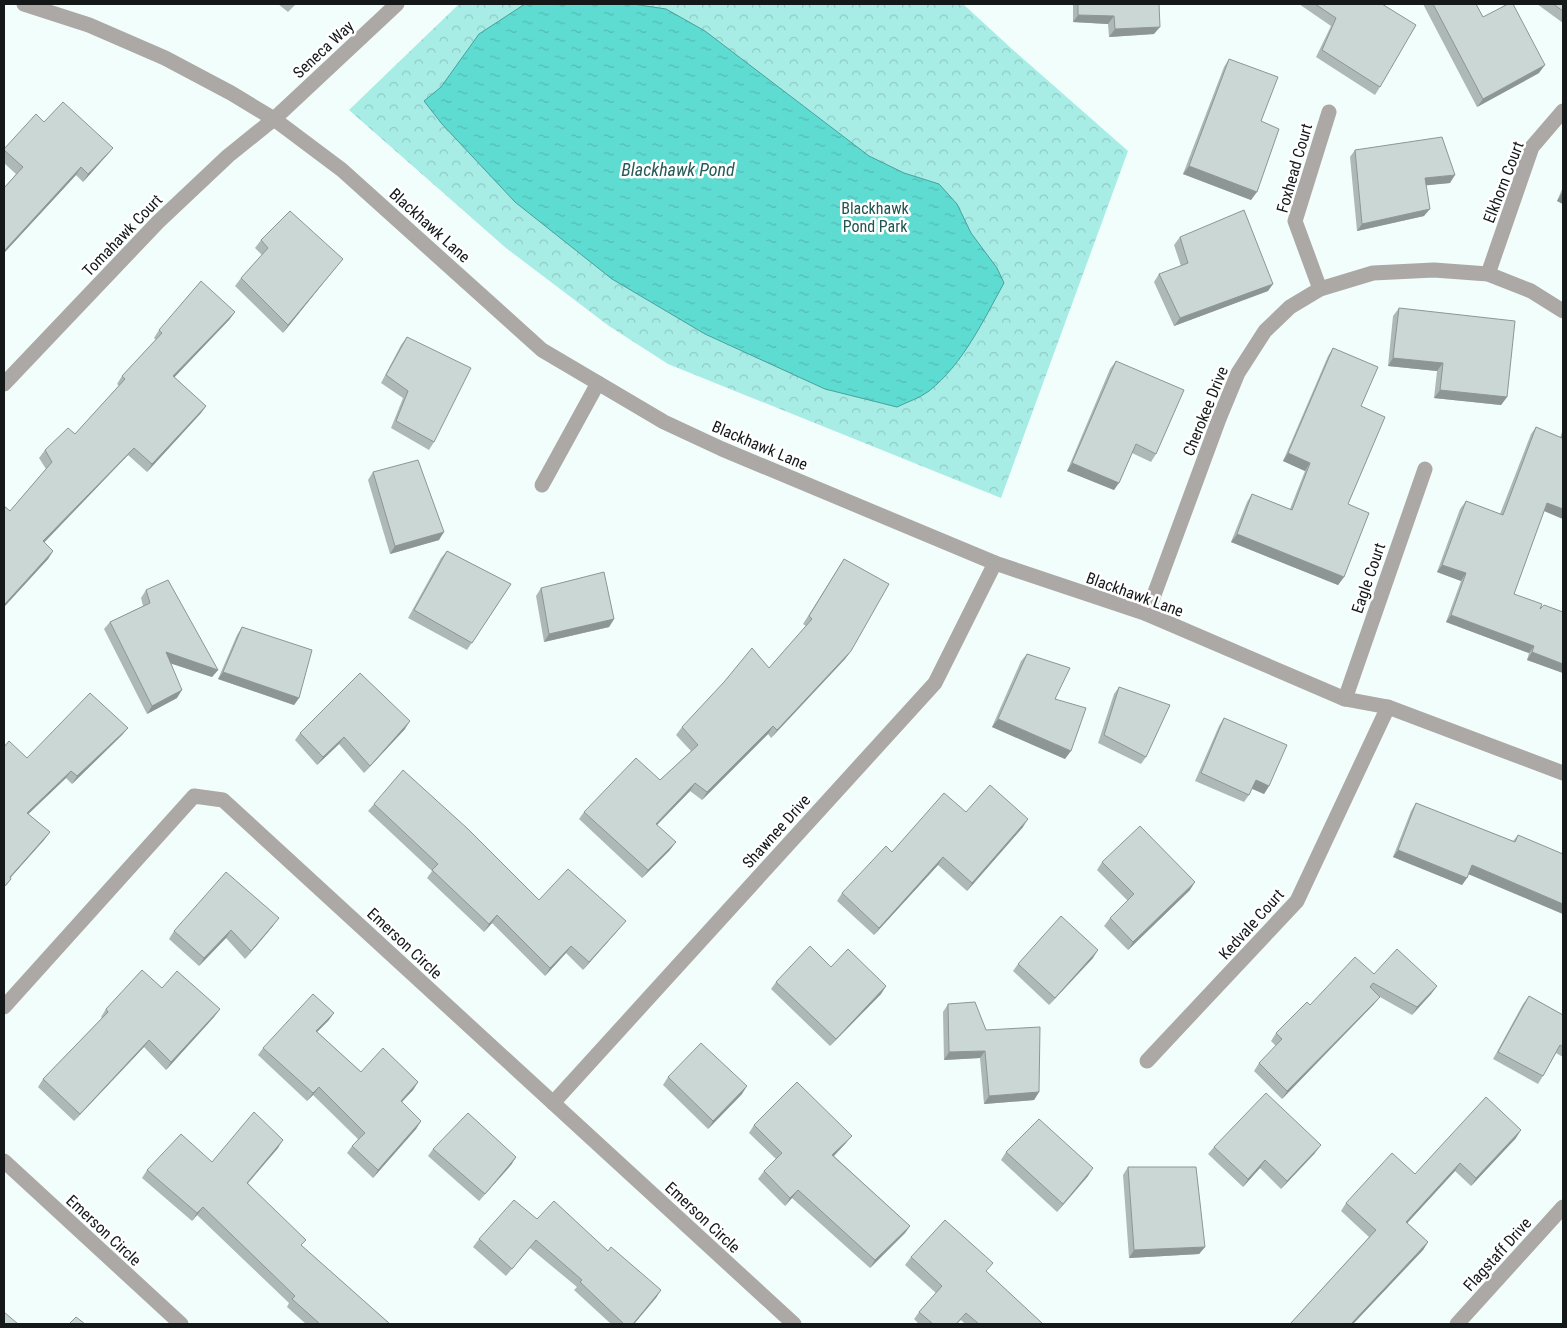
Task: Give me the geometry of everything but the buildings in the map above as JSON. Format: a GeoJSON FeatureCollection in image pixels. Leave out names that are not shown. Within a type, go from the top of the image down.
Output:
{"type":"FeatureCollection","features":[{"type":"Feature","properties":{"kind":"street","name":"Blackhawk Lane"},"geometry":{"type":"LineString","coordinates":[[24,4],[88,25],[165,58],[231,93],[274,119],[342,170],[542,350],[664,422],[722,449],[995,563],[1147,614],[1345,699],[1388,707],[1563,773]]}},
{"type":"Feature","properties":{"kind":"street","name":"Seneca Way"},"geometry":{"type":"LineString","coordinates":[[274,119],[397,4]]}},
{"type":"Feature","properties":{"kind":"street","name":"Elkhorn Court"},"geometry":{"type":"LineString","coordinates":[[1488,274],[1532,147],[1563,111]]}},
{"type":"Feature","properties":{"kind":"street","name":"Foxhead Court"},"geometry":{"type":"LineString","coordinates":[[1320,289],[1295,220],[1329,112]]}},
{"type":"Feature","properties":{"kind":"street","name":"Tomahawk Court"},"geometry":{"type":"LineString","coordinates":[[4,384],[158,222],[228,156],[274,119]]}},
{"type":"Feature","properties":{"kind":"street","name":"Cherokee Drive"},"geometry":{"type":"LineString","coordinates":[[1147,614],[1219,419],[1238,373],[1265,331],[1290,308],[1320,289],[1373,273],[1434,270],[1488,274],[1531,291],[1563,311]]}},
{"type":"Feature","properties":{"kind":"street"},"geometry":{"type":"LineString","coordinates":[[542,485],[598,383]]}},
{"type":"Feature","properties":{"kind":"street","name":"Eagle Court"},"geometry":{"type":"LineString","coordinates":[[1345,699],[1424,469]]}},
{"type":"Feature","properties":{"kind":"street","name":"Shawnee Drive"},"geometry":{"type":"LineString","coordinates":[[553,1103],[935,683],[995,563]]}},
{"type":"Feature","properties":{"kind":"street","name":"Kedvale Court"},"geometry":{"type":"LineString","coordinates":[[1147,1061],[1298,901],[1388,707]]}},
{"type":"Feature","properties":{"kind":"street","name":"Emerson Circle"},"geometry":{"type":"LineString","coordinates":[[4,1006],[194,796],[223,800],[794,1324]]}},
{"type":"Feature","properties":{"kind":"street","name":"Emerson Circle"},"geometry":{"type":"LineString","coordinates":[[4,1161],[181,1324]]}},
{"type":"Feature","properties":{"kind":"street","name":"Flagstaff Drive"},"geometry":{"type":"LineString","coordinates":[[1458,1324],[1563,1207]]}},
{"type":"Feature","properties":{"kind":"green space","name":"Blackhawk Pond Park"},"geometry":{"type":"Polygon","coordinates":[[[459,4],[963,4],[1128,151],[1001,498],[668,364],[609,326],[506,248],[349,110],[459,4]]]}},
{"type":"Feature","properties":{"kind":"water","name":"Blackhawk Pond"},"geometry":{"type":"Polygon","coordinates":[[[525,4],[633,4],[666,9],[705,31],[869,156],[904,173],[939,184],[957,204],[971,233],[997,268],[1004,283],[980,327],[952,368],[929,391],[897,407],[825,389],[705,334],[612,279],[515,202],[442,124],[424,101],[441,87],[479,34],[525,4]]]}}]}
